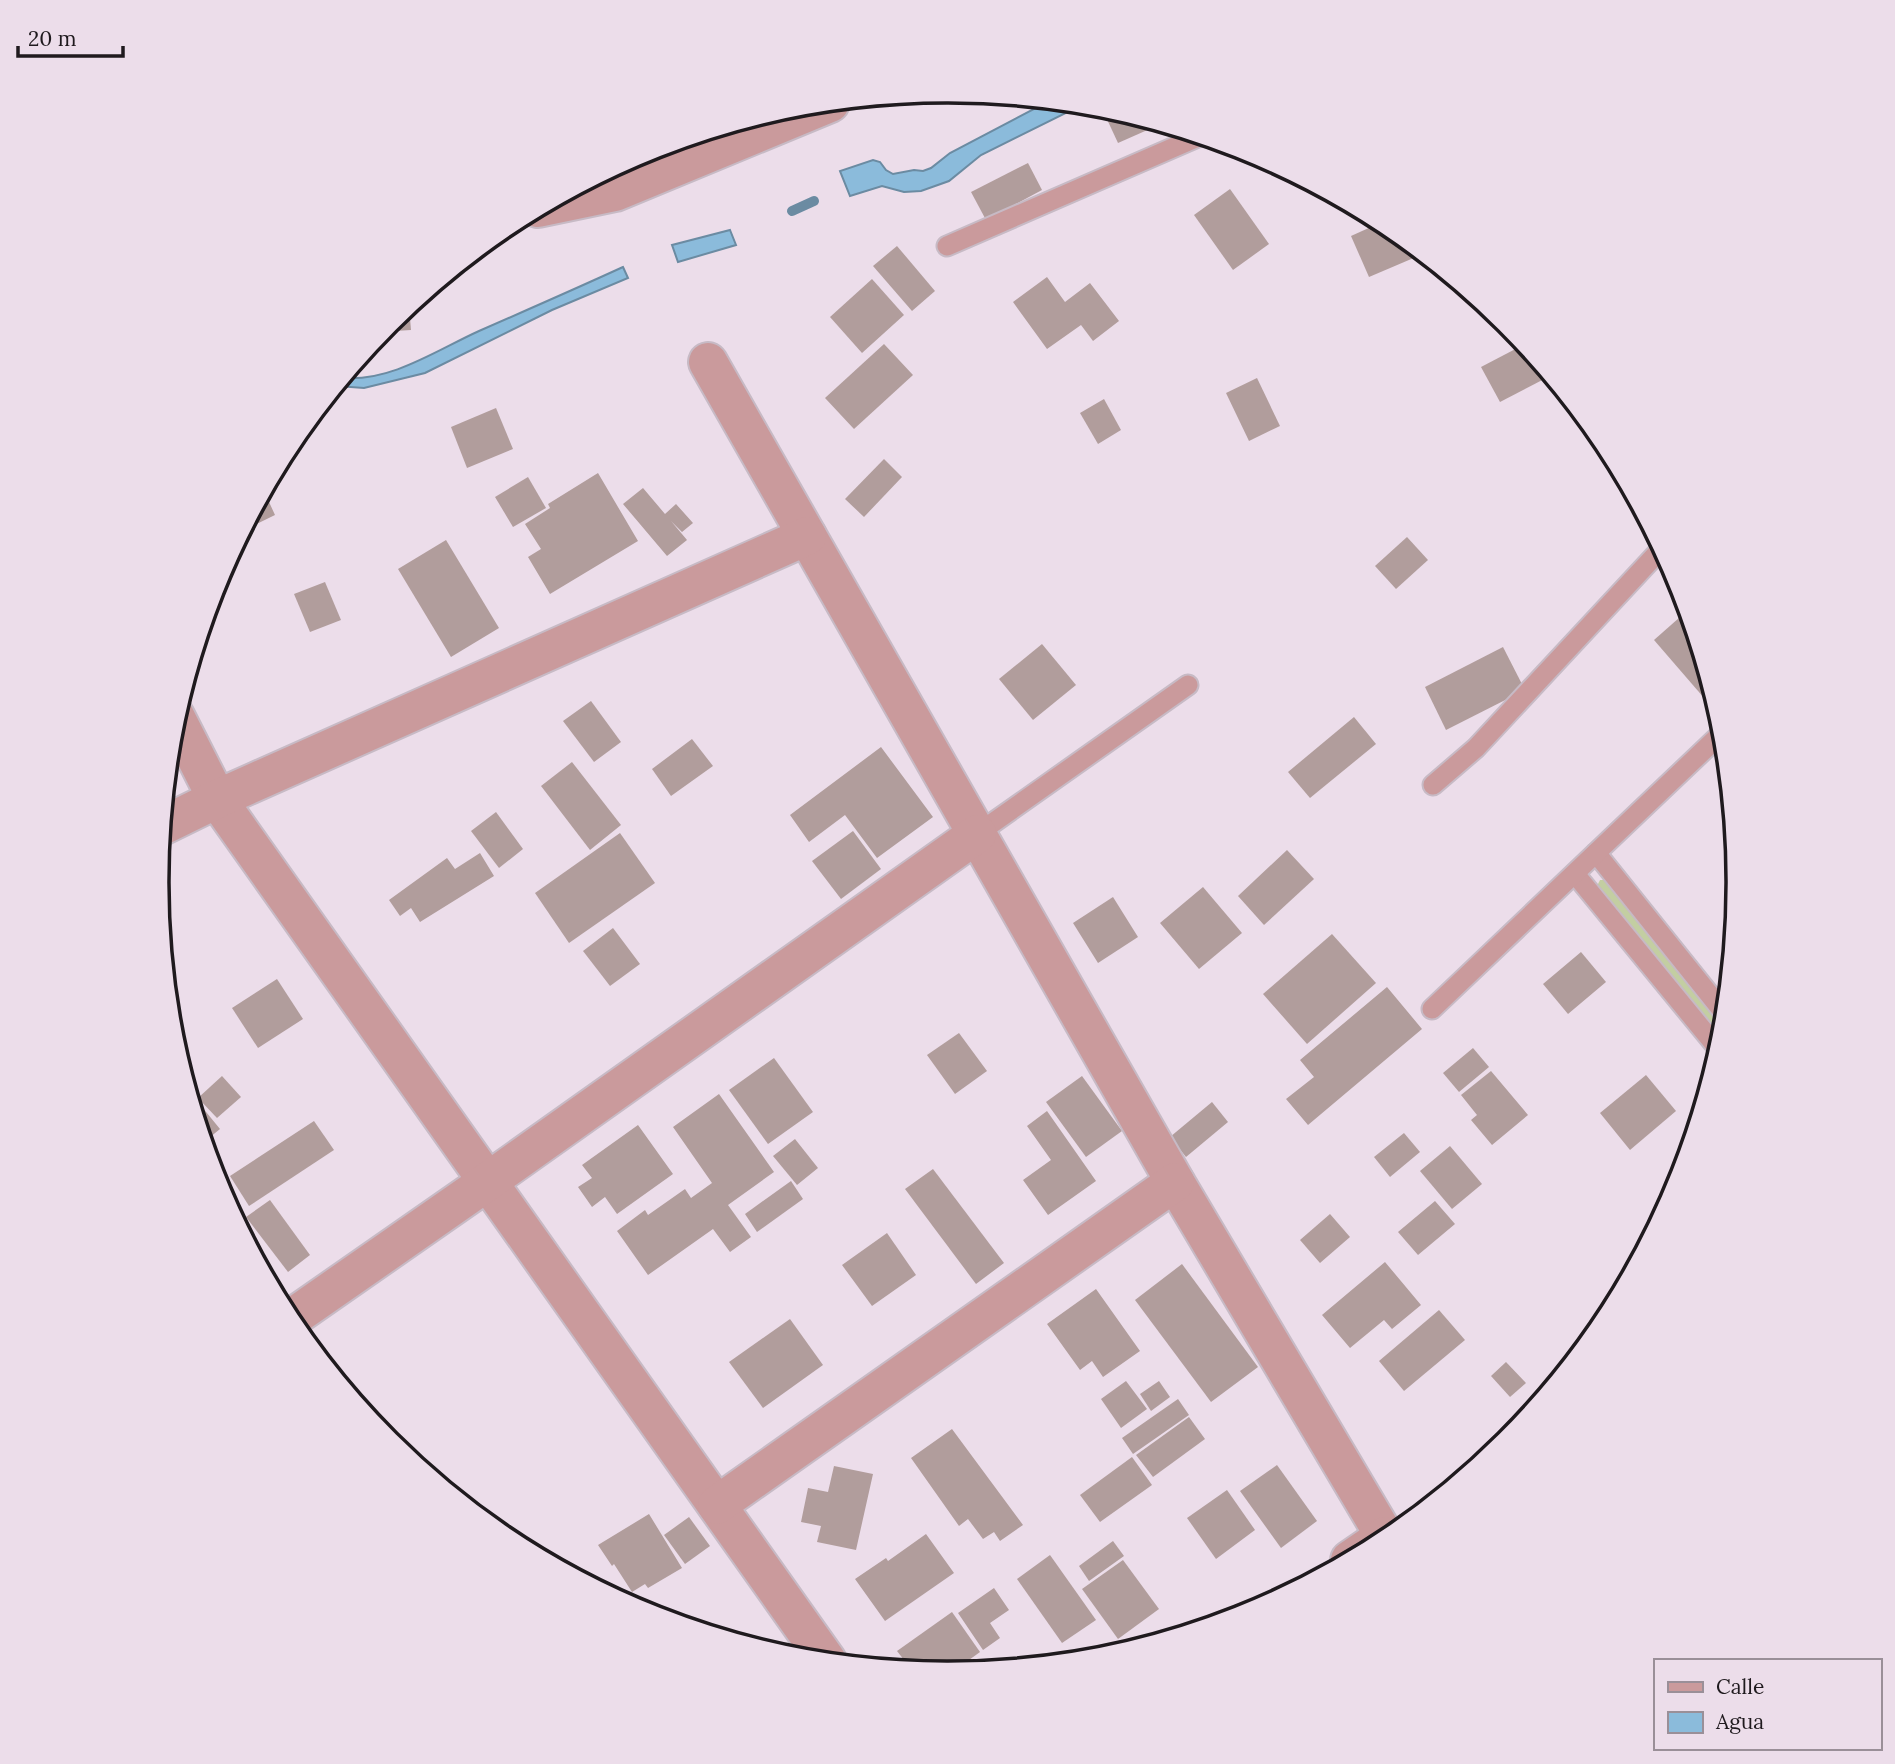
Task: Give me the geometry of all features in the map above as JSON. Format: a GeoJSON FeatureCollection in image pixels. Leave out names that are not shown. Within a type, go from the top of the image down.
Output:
{"type":"FeatureCollection","features":[{"type":"Feature","properties":{"kind":"street"},"geometry":{"type":"LineString","coordinates":[[571,201],[615,192],[770,124]]}},
{"type":"Feature","properties":{"kind":"street"},"geometry":{"type":"LineString","coordinates":[[708,362],[1175,1182],[1381,1529]]}},
{"type":"Feature","properties":{"kind":"street"},"geometry":{"type":"LineString","coordinates":[[171,822],[807,536]]}},
{"type":"Feature","properties":{"kind":"street"},"geometry":{"type":"LineString","coordinates":[[183,733],[217,799],[819,1650]]}},
{"type":"Feature","properties":{"kind":"street"},"geometry":{"type":"LineString","coordinates":[[299,1313],[977,834]]}},
{"type":"Feature","properties":{"kind":"street"},"geometry":{"type":"LineString","coordinates":[[717,1505],[1175,1182]]}},
{"type":"Feature","properties":{"kind":"lane"},"geometry":{"type":"LineString","coordinates":[[947,246],[1186,141]]}},
{"type":"Feature","properties":{"kind":"lane"},"geometry":{"type":"LineString","coordinates":[[1433,785],[1476,748],[1654,556]]}},
{"type":"Feature","properties":{"kind":"lane"},"geometry":{"type":"LineString","coordinates":[[977,834],[1188,685]]}},
{"type":"Feature","properties":{"kind":"lane"},"geometry":{"type":"LineString","coordinates":[[1432,1009],[1713,741]]}},
{"type":"Feature","properties":{"kind":"lane"},"geometry":{"type":"LineString","coordinates":[[1596,853],[1717,1002]]}},
{"type":"Feature","properties":{"kind":"lane"},"geometry":{"type":"LineString","coordinates":[[1574,874],[1710,1039]]}},
{"type":"Feature","properties":{"kind":"green space"},"geometry":{"type":"Polygon","coordinates":[[[1600,880],[1605,880],[1714,1016],[1712,1028],[1597,886],[1600,880]]]}},
{"type":"Feature","properties":{"kind":"water"},"geometry":{"type":"Polygon","coordinates":[[[1035,109],[1066,113],[981,155],[949,181],[921,191],[904,192],[882,186],[850,196],[840,171],[873,160],[880,162],[893,174],[923,171],[950,153],[1035,109]]]}},
{"type":"Feature","properties":{"kind":"water"},"geometry":{"type":"Polygon","coordinates":[[[730,230],[736,245],[678,262],[672,245],[730,230]]]}},
{"type":"Feature","properties":{"kind":"water"},"geometry":{"type":"Polygon","coordinates":[[[623,267],[628,278],[552,310],[425,373],[364,388],[347,387],[355,378],[396,370],[623,267]]]}},
{"type":"Feature","properties":{"kind":"building"},"geometry":{"type":"Polygon","coordinates":[[[1107,120],[1148,130],[1118,143],[1107,120]]]}},
{"type":"Feature","properties":{"kind":"building"},"geometry":{"type":"Polygon","coordinates":[[[1028,163],[1042,190],[986,220],[971,192],[1028,163]]]}},
{"type":"Feature","properties":{"kind":"building"},"geometry":{"type":"Polygon","coordinates":[[[1230,189],[1269,244],[1233,270],[1194,215],[1230,189]]]}},
{"type":"Feature","properties":{"kind":"building"},"geometry":{"type":"Polygon","coordinates":[[[1369,228],[1414,258],[1369,277],[1351,236],[1369,228]]]}},
{"type":"Feature","properties":{"kind":"building"},"geometry":{"type":"Polygon","coordinates":[[[897,246],[935,291],[912,311],[873,266],[897,246]]]}},
{"type":"Feature","properties":{"kind":"building"},"geometry":{"type":"Polygon","coordinates":[[[1047,277],[1065,302],[1090,283],[1119,321],[1093,341],[1081,325],[1047,349],[1013,302],[1047,277]]]}},
{"type":"Feature","properties":{"kind":"building"},"geometry":{"type":"Polygon","coordinates":[[[872,279],[904,315],[862,353],[830,317],[872,279]]]}},
{"type":"Feature","properties":{"kind":"building"},"geometry":{"type":"Polygon","coordinates":[[[410,319],[411,330],[397,331],[410,319]]]}},
{"type":"Feature","properties":{"kind":"building"},"geometry":{"type":"Polygon","coordinates":[[[884,344],[913,375],[854,429],[825,398],[884,344]]]}},
{"type":"Feature","properties":{"kind":"building"},"geometry":{"type":"Polygon","coordinates":[[[1515,349],[1542,380],[1500,402],[1481,367],[1515,349]]]}},
{"type":"Feature","properties":{"kind":"building"},"geometry":{"type":"Polygon","coordinates":[[[1257,378],[1280,426],[1249,441],[1226,393],[1257,378]]]}},
{"type":"Feature","properties":{"kind":"building"},"geometry":{"type":"Polygon","coordinates":[[[1104,399],[1121,430],[1098,444],[1080,413],[1104,399]]]}},
{"type":"Feature","properties":{"kind":"building"},"geometry":{"type":"Polygon","coordinates":[[[496,408],[513,449],[467,468],[451,427],[496,408]]]}},
{"type":"Feature","properties":{"kind":"building"},"geometry":{"type":"Polygon","coordinates":[[[884,459],[902,477],[864,517],[845,499],[884,459]]]}},
{"type":"Feature","properties":{"kind":"building"},"geometry":{"type":"Polygon","coordinates":[[[598,473],[638,541],[550,594],[528,557],[541,549],[525,524],[550,508],[548,504],[598,473]]]}},
{"type":"Feature","properties":{"kind":"building"},"geometry":{"type":"Polygon","coordinates":[[[528,477],[546,508],[513,527],[495,497],[528,477]]]}},
{"type":"Feature","properties":{"kind":"building"},"geometry":{"type":"Polygon","coordinates":[[[643,488],[665,514],[676,504],[693,523],[682,532],[671,521],[687,540],[667,556],[623,504],[643,488]]]}},
{"type":"Feature","properties":{"kind":"building"},"geometry":{"type":"Polygon","coordinates":[[[269,501],[275,515],[256,524],[269,501]]]}},
{"type":"Feature","properties":{"kind":"building"},"geometry":{"type":"Polygon","coordinates":[[[1407,537],[1428,560],[1396,589],[1375,566],[1407,537]]]}},
{"type":"Feature","properties":{"kind":"building"},"geometry":{"type":"Polygon","coordinates":[[[446,540],[499,628],[451,657],[398,569],[446,540]]]}},
{"type":"Feature","properties":{"kind":"building"},"geometry":{"type":"Polygon","coordinates":[[[325,582],[341,620],[310,632],[294,594],[325,582]]]}},
{"type":"Feature","properties":{"kind":"building"},"geometry":{"type":"Polygon","coordinates":[[[1680,617],[1704,698],[1654,640],[1680,617]]]}},
{"type":"Feature","properties":{"kind":"building"},"geometry":{"type":"Polygon","coordinates":[[[1042,644],[1076,685],[1033,720],[999,679],[1042,644]]]}},
{"type":"Feature","properties":{"kind":"building"},"geometry":{"type":"Polygon","coordinates":[[[1503,647],[1525,690],[1446,730],[1425,687],[1503,647]]]}},
{"type":"Feature","properties":{"kind":"building"},"geometry":{"type":"Polygon","coordinates":[[[591,701],[621,742],[594,762],[563,721],[591,701]]]}},
{"type":"Feature","properties":{"kind":"building"},"geometry":{"type":"Polygon","coordinates":[[[1354,717],[1376,744],[1310,798],[1288,772],[1354,717]]]}},
{"type":"Feature","properties":{"kind":"building"},"geometry":{"type":"Polygon","coordinates":[[[692,739],[713,766],[671,796],[652,769],[692,739]]]}},
{"type":"Feature","properties":{"kind":"building"},"geometry":{"type":"Polygon","coordinates":[[[881,747],[933,817],[877,858],[845,815],[809,842],[790,815],[881,747]]]}},
{"type":"Feature","properties":{"kind":"building"},"geometry":{"type":"Polygon","coordinates":[[[572,762],[621,825],[590,850],[541,786],[572,762]]]}},
{"type":"Feature","properties":{"kind":"building"},"geometry":{"type":"Polygon","coordinates":[[[496,812],[523,849],[499,868],[471,831],[496,812]]]}},
{"type":"Feature","properties":{"kind":"building"},"geometry":{"type":"Polygon","coordinates":[[[853,831],[881,869],[841,899],[812,861],[853,831]]]}},
{"type":"Feature","properties":{"kind":"building"},"geometry":{"type":"Polygon","coordinates":[[[620,833],[655,883],[569,943],[535,893],[620,833]]]}},
{"type":"Feature","properties":{"kind":"building"},"geometry":{"type":"Polygon","coordinates":[[[1287,850],[1314,879],[1264,925],[1238,896],[1287,850]]]}},
{"type":"Feature","properties":{"kind":"building"},"geometry":{"type":"Polygon","coordinates":[[[480,853],[494,876],[420,922],[411,908],[400,916],[389,900],[447,858],[455,869],[480,853]]]}},
{"type":"Feature","properties":{"kind":"building"},"geometry":{"type":"Polygon","coordinates":[[[1203,887],[1242,933],[1199,969],[1160,923],[1203,887]]]}},
{"type":"Feature","properties":{"kind":"building"},"geometry":{"type":"Polygon","coordinates":[[[1113,897],[1138,937],[1098,963],[1073,923],[1113,897]]]}},
{"type":"Feature","properties":{"kind":"building"},"geometry":{"type":"Polygon","coordinates":[[[613,928],[640,964],[610,986],[583,951],[613,928]]]}},
{"type":"Feature","properties":{"kind":"building"},"geometry":{"type":"Polygon","coordinates":[[[1332,934],[1376,983],[1307,1044],[1263,994],[1332,934]]]}},
{"type":"Feature","properties":{"kind":"building"},"geometry":{"type":"Polygon","coordinates":[[[1581,952],[1606,982],[1568,1014],[1543,984],[1581,952]]]}},
{"type":"Feature","properties":{"kind":"building"},"geometry":{"type":"Polygon","coordinates":[[[277,979],[303,1019],[258,1048],[232,1008],[277,979]]]}},
{"type":"Feature","properties":{"kind":"building"},"geometry":{"type":"Polygon","coordinates":[[[1387,987],[1422,1029],[1308,1125],[1286,1099],[1314,1077],[1300,1060],[1387,987]]]}},
{"type":"Feature","properties":{"kind":"building"},"geometry":{"type":"Polygon","coordinates":[[[959,1033],[987,1071],[955,1094],[927,1055],[959,1033]]]}},
{"type":"Feature","properties":{"kind":"building"},"geometry":{"type":"Polygon","coordinates":[[[1473,1048],[1489,1067],[1459,1092],[1443,1073],[1473,1048]]]}},
{"type":"Feature","properties":{"kind":"building"},"geometry":{"type":"Polygon","coordinates":[[[774,1058],[813,1112],[768,1144],[729,1090],[774,1058]]]}},
{"type":"Feature","properties":{"kind":"building"},"geometry":{"type":"Polygon","coordinates":[[[1491,1071],[1528,1115],[1492,1145],[1471,1120],[1477,1115],[1461,1095],[1491,1071]]]}},
{"type":"Feature","properties":{"kind":"building"},"geometry":{"type":"Polygon","coordinates":[[[1646,1075],[1676,1111],[1630,1150],[1600,1113],[1646,1075]]]}},
{"type":"Feature","properties":{"kind":"building"},"geometry":{"type":"Polygon","coordinates":[[[222,1076],[241,1097],[217,1118],[199,1097],[222,1076]]]}},
{"type":"Feature","properties":{"kind":"building"},"geometry":{"type":"Polygon","coordinates":[[[1082,1076],[1122,1131],[1086,1157],[1046,1102],[1082,1076]]]}},
{"type":"Feature","properties":{"kind":"building"},"geometry":{"type":"Polygon","coordinates":[[[719,1094],[774,1172],[728,1205],[751,1237],[730,1252],[713,1229],[648,1275],[617,1231],[645,1210],[648,1215],[685,1189],[691,1198],[712,1183],[673,1127],[719,1094]]]}},
{"type":"Feature","properties":{"kind":"building"},"geometry":{"type":"Polygon","coordinates":[[[1212,1102],[1228,1122],[1186,1157],[1170,1137],[1212,1102]]]}},
{"type":"Feature","properties":{"kind":"building"},"geometry":{"type":"Polygon","coordinates":[[[202,1107],[220,1129],[211,1136],[202,1107]]]}},
{"type":"Feature","properties":{"kind":"building"},"geometry":{"type":"Polygon","coordinates":[[[1047,1111],[1096,1181],[1048,1215],[1023,1180],[1051,1160],[1027,1126],[1047,1111]]]}},
{"type":"Feature","properties":{"kind":"building"},"geometry":{"type":"Polygon","coordinates":[[[314,1121],[334,1150],[249,1206],[230,1176],[314,1121]]]}},
{"type":"Feature","properties":{"kind":"building"},"geometry":{"type":"Polygon","coordinates":[[[638,1125],[673,1174],[617,1214],[605,1197],[592,1207],[578,1187],[592,1178],[582,1165],[638,1125]]]}},
{"type":"Feature","properties":{"kind":"building"},"geometry":{"type":"Polygon","coordinates":[[[1404,1133],[1420,1152],[1390,1177],[1374,1157],[1404,1133]]]}},
{"type":"Feature","properties":{"kind":"building"},"geometry":{"type":"Polygon","coordinates":[[[795,1139],[818,1168],[797,1185],[773,1156],[795,1139]]]}},
{"type":"Feature","properties":{"kind":"building"},"geometry":{"type":"Polygon","coordinates":[[[1450,1146],[1482,1184],[1452,1209],[1420,1171],[1450,1146]]]}},
{"type":"Feature","properties":{"kind":"building"},"geometry":{"type":"Polygon","coordinates":[[[933,1169],[1004,1263],[976,1284],[905,1189],[933,1169]]]}},
{"type":"Feature","properties":{"kind":"building"},"geometry":{"type":"Polygon","coordinates":[[[791,1181],[803,1199],[757,1232],[745,1214],[791,1181]]]}},
{"type":"Feature","properties":{"kind":"building"},"geometry":{"type":"Polygon","coordinates":[[[270,1200],[310,1255],[288,1272],[246,1217],[270,1200]]]}},
{"type":"Feature","properties":{"kind":"building"},"geometry":{"type":"Polygon","coordinates":[[[1435,1201],[1455,1224],[1418,1255],[1398,1232],[1435,1201]]]}},
{"type":"Feature","properties":{"kind":"building"},"geometry":{"type":"Polygon","coordinates":[[[1330,1214],[1350,1237],[1320,1263],[1300,1240],[1330,1214]]]}},
{"type":"Feature","properties":{"kind":"building"},"geometry":{"type":"Polygon","coordinates":[[[887,1233],[916,1275],[872,1306],[842,1265],[887,1233]]]}},
{"type":"Feature","properties":{"kind":"building"},"geometry":{"type":"Polygon","coordinates":[[[1385,1262],[1421,1305],[1392,1329],[1384,1320],[1350,1348],[1322,1315],[1385,1262]]]}},
{"type":"Feature","properties":{"kind":"building"},"geometry":{"type":"Polygon","coordinates":[[[1182,1264],[1258,1367],[1211,1402],[1135,1300],[1182,1264]]]}},
{"type":"Feature","properties":{"kind":"building"},"geometry":{"type":"Polygon","coordinates":[[[1096,1289],[1140,1351],[1103,1377],[1092,1361],[1080,1370],[1047,1324],[1096,1289]]]}},
{"type":"Feature","properties":{"kind":"building"},"geometry":{"type":"Polygon","coordinates":[[[1439,1310],[1465,1340],[1404,1391],[1379,1361],[1439,1310]]]}},
{"type":"Feature","properties":{"kind":"building"},"geometry":{"type":"Polygon","coordinates":[[[790,1319],[823,1365],[763,1408],[729,1362],[790,1319]]]}},
{"type":"Feature","properties":{"kind":"building"},"geometry":{"type":"Polygon","coordinates":[[[1506,1362],[1526,1383],[1510,1397],[1491,1376],[1506,1362]]]}},
{"type":"Feature","properties":{"kind":"building"},"geometry":{"type":"Polygon","coordinates":[[[1126,1381],[1147,1409],[1121,1428],[1101,1399],[1126,1381]]]}},
{"type":"Feature","properties":{"kind":"building"},"geometry":{"type":"Polygon","coordinates":[[[1159,1381],[1170,1397],[1151,1411],[1140,1394],[1159,1381]]]}},
{"type":"Feature","properties":{"kind":"building"},"geometry":{"type":"Polygon","coordinates":[[[1178,1399],[1189,1415],[1133,1454],[1122,1438],[1178,1399]]]}},
{"type":"Feature","properties":{"kind":"building"},"geometry":{"type":"Polygon","coordinates":[[[1189,1417],[1205,1439],[1153,1477],[1136,1455],[1189,1417]]]}},
{"type":"Feature","properties":{"kind":"building"},"geometry":{"type":"Polygon","coordinates":[[[952,1429],[1023,1525],[1000,1541],[994,1532],[983,1539],[968,1519],[959,1526],[911,1458],[952,1429]]]}},
{"type":"Feature","properties":{"kind":"building"},"geometry":{"type":"Polygon","coordinates":[[[1132,1457],[1152,1485],[1100,1522],[1080,1495],[1132,1457]]]}},
{"type":"Feature","properties":{"kind":"building"},"geometry":{"type":"Polygon","coordinates":[[[1277,1465],[1317,1521],[1281,1548],[1240,1491],[1277,1465]]]}},
{"type":"Feature","properties":{"kind":"building"},"geometry":{"type":"Polygon","coordinates":[[[834,1466],[873,1474],[856,1550],[817,1542],[821,1526],[801,1522],[808,1488],[828,1492],[834,1466]]]}},
{"type":"Feature","properties":{"kind":"building"},"geometry":{"type":"Polygon","coordinates":[[[1227,1490],[1255,1530],[1216,1559],[1187,1518],[1227,1490]]]}},
{"type":"Feature","properties":{"kind":"building"},"geometry":{"type":"Polygon","coordinates":[[[649,1514],[682,1568],[648,1588],[645,1584],[632,1592],[598,1545],[649,1514]]]}},
{"type":"Feature","properties":{"kind":"building"},"geometry":{"type":"Polygon","coordinates":[[[689,1517],[710,1546],[685,1564],[664,1535],[689,1517]]]}},
{"type":"Feature","properties":{"kind":"building"},"geometry":{"type":"Polygon","coordinates":[[[926,1534],[954,1573],[885,1621],[855,1579],[886,1558],[888,1561],[926,1534]]]}},
{"type":"Feature","properties":{"kind":"building"},"geometry":{"type":"Polygon","coordinates":[[[1113,1541],[1124,1556],[1089,1581],[1079,1566],[1113,1541]]]}},
{"type":"Feature","properties":{"kind":"building"},"geometry":{"type":"Polygon","coordinates":[[[1050,1555],[1096,1620],[1062,1643],[1017,1579],[1050,1555]]]}},
{"type":"Feature","properties":{"kind":"building"},"geometry":{"type":"Polygon","coordinates":[[[1123,1560],[1159,1609],[1118,1639],[1082,1589],[1123,1560]]]}},
{"type":"Feature","properties":{"kind":"building"},"geometry":{"type":"Polygon","coordinates":[[[994,1588],[1009,1610],[990,1623],[1000,1638],[983,1650],[958,1613],[994,1588]]]}},
{"type":"Feature","properties":{"kind":"building"},"geometry":{"type":"Polygon","coordinates":[[[952,1612],[980,1652],[969,1660],[948,1661],[903,1659],[897,1651],[952,1612]]]}},
{"type":"Feature","properties":{"kind":"waterway"},"geometry":{"type":"LineString","coordinates":[[792,211],[814,201]]}}]}
